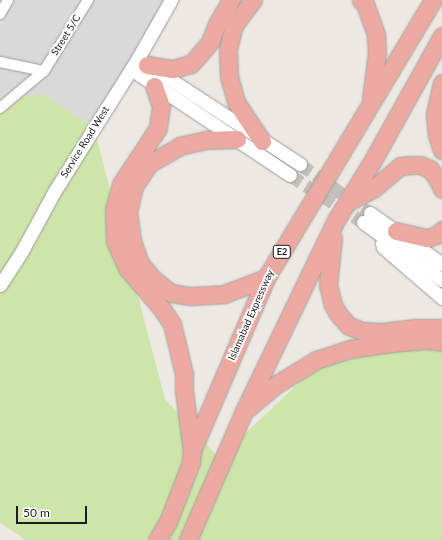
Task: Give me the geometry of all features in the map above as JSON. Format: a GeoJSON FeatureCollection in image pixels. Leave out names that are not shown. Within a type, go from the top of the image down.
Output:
{"type":"FeatureCollection","features":[{"type":"Feature","properties":{"kind":"highway"},"geometry":{"type":"LineString","coordinates":[[139,64],[173,69],[191,64],[210,42],[217,24],[231,0]]}},
{"type":"Feature","properties":{"kind":"highway"},"geometry":{"type":"LineString","coordinates":[[253,0],[234,25],[228,49],[228,77],[236,102],[262,140]]}},
{"type":"Feature","properties":{"kind":"highway"},"geometry":{"type":"LineString","coordinates":[[361,0],[365,4],[376,35],[377,53],[370,105]]}},
{"type":"Feature","properties":{"kind":"highway","name":"Islamabad Expressway"},"geometry":{"type":"LineString","coordinates":[[157,540],[168,522],[191,462],[192,451],[266,278],[433,0]]}},
{"type":"Feature","properties":{"kind":"highway"},"geometry":{"type":"LineString","coordinates":[[190,536],[244,411],[336,220],[442,36]]}},
{"type":"Feature","properties":{"kind":"highway"},"geometry":{"type":"LineString","coordinates":[[442,82],[435,114],[436,135],[442,150]]}},
{"type":"Feature","properties":{"kind":"highway"},"geometry":{"type":"LineString","coordinates":[[154,86],[161,106],[158,128],[121,184],[114,210],[115,241],[127,268],[162,309],[172,324],[184,374],[184,391],[192,451]]}},
{"type":"Feature","properties":{"kind":"highway"},"geometry":{"type":"LineString","coordinates":[[237,139],[206,140],[180,146],[149,164],[134,186],[128,212],[132,241],[140,263],[153,279],[171,293],[191,296],[224,294],[266,278]]}},
{"type":"Feature","properties":{"kind":"highway"},"geometry":{"type":"LineString","coordinates":[[347,203],[374,188],[400,166],[420,165],[430,169],[438,180],[442,189]]}},
{"type":"Feature","properties":{"kind":"highway"},"geometry":{"type":"LineString","coordinates":[[336,220],[328,285],[333,305],[338,315],[349,326],[362,331],[382,332],[415,328],[442,328]]}},
{"type":"Feature","properties":{"kind":"highway"},"geometry":{"type":"LineString","coordinates":[[396,231],[427,238],[438,234],[442,230]]}},
{"type":"Feature","properties":{"kind":"highway"},"geometry":{"type":"LineString","coordinates":[[244,411],[277,384],[316,360],[350,349],[392,342],[428,340],[442,342]]}},
{"type":"Feature","properties":{"kind":"street"},"geometry":{"type":"LineString","coordinates":[[0,14],[8,0]]}},
{"type":"Feature","properties":{"kind":"street","name":"Street 5/C"},"geometry":{"type":"LineString","coordinates":[[0,108],[44,71],[88,0]]}},
{"type":"Feature","properties":{"kind":"street","name":"Service Road West"},"geometry":{"type":"LineString","coordinates":[[0,285],[22,251],[54,192],[139,64],[171,0]]}},
{"type":"Feature","properties":{"kind":"street"},"geometry":{"type":"LineString","coordinates":[[0,62],[44,71]]}},
{"type":"Feature","properties":{"kind":"street"},"geometry":{"type":"LineString","coordinates":[[139,64],[154,86],[290,175]]}},
{"type":"Feature","properties":{"kind":"street"},"geometry":{"type":"LineString","coordinates":[[139,64],[222,112],[300,164]]}},
{"type":"Feature","properties":{"kind":"street"},"geometry":{"type":"LineString","coordinates":[[442,264],[396,231],[366,217],[380,235],[442,280]]}},
{"type":"Feature","properties":{"kind":"street"},"geometry":{"type":"LineString","coordinates":[[380,235],[383,248],[442,298]]}},
{"type":"Feature","properties":{"kind":"shaded area"},"geometry":{"type":"Polygon","coordinates":[[[0,0],[171,0],[94,128],[0,108],[0,0]]]}},
{"type":"Feature","properties":{"kind":"green space"},"geometry":{"type":"Polygon","coordinates":[[[42,94],[94,128],[165,399],[219,458],[316,367],[420,344],[442,349],[442,540],[26,540],[0,523],[0,98],[42,94]]]}},
{"type":"Feature","properties":{"kind":"tunnel"},"geometry":{"type":"LineString","coordinates":[[300,164],[370,213]]}},
{"type":"Feature","properties":{"kind":"tunnel"},"geometry":{"type":"LineString","coordinates":[[290,175],[363,222]]}}]}
